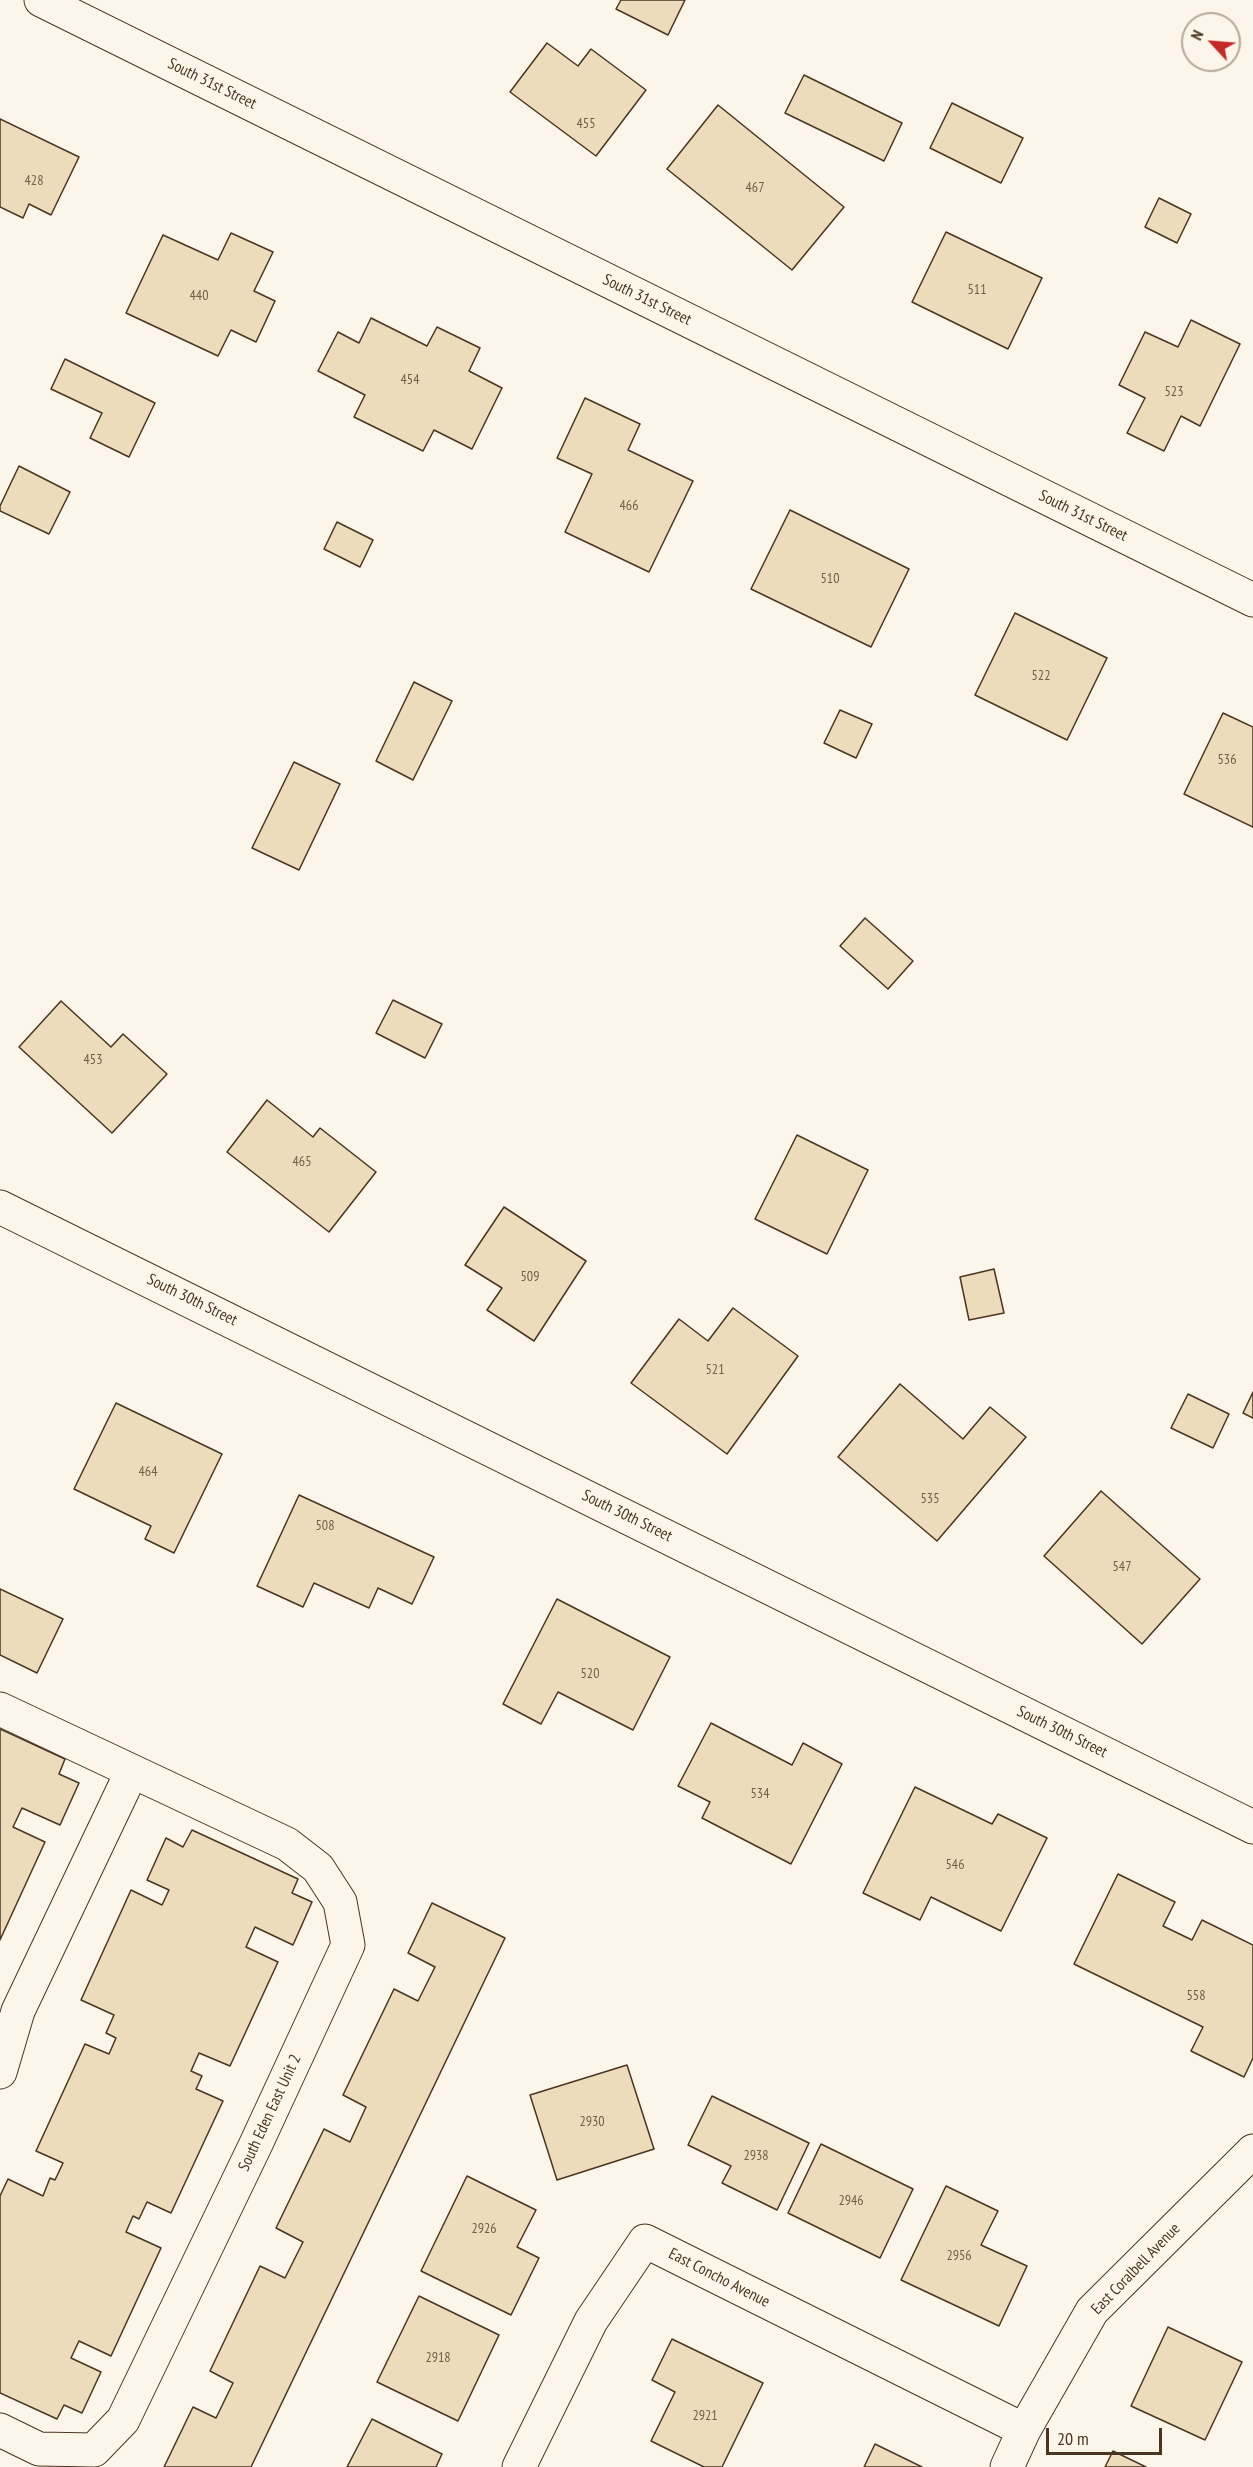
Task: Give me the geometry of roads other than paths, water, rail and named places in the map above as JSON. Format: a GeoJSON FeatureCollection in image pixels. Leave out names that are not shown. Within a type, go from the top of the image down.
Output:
{"type":"FeatureCollection","features":[{"type":"Feature","properties":{"kind":"street","name":"South 31st Street"},"geometry":{"type":"LineString","coordinates":[[41,0],[1253,600]]}},
{"type":"Feature","properties":{"kind":"street","name":"South 30th Street"},"geometry":{"type":"LineString","coordinates":[[0,1207],[1253,1827]]}},
{"type":"Feature","properties":{"kind":"street","name":"South Eden East Unit 2"},"geometry":{"type":"LineString","coordinates":[[0,1709],[287,1844],[318,1868],[340,1902],[348,1945],[255,2146],[123,2420],[93,2450],[39,2449],[0,2430]]}},
{"type":"Feature","properties":{"kind":"street"},"geometry":{"type":"LineString","coordinates":[[0,2072],[18,2011],[132,1771]]}},
{"type":"Feature","properties":{"kind":"street","name":"East Coralbell Avenue"},"geometry":{"type":"LineString","coordinates":[[1007,2467],[1024,2430],[1092,2311],[1253,2151]]}},
{"type":"Feature","properties":{"kind":"street","name":"East Concho Avenue"},"geometry":{"type":"LineString","coordinates":[[519,2467],[591,2321],[645,2241],[1024,2430]]}}]}
